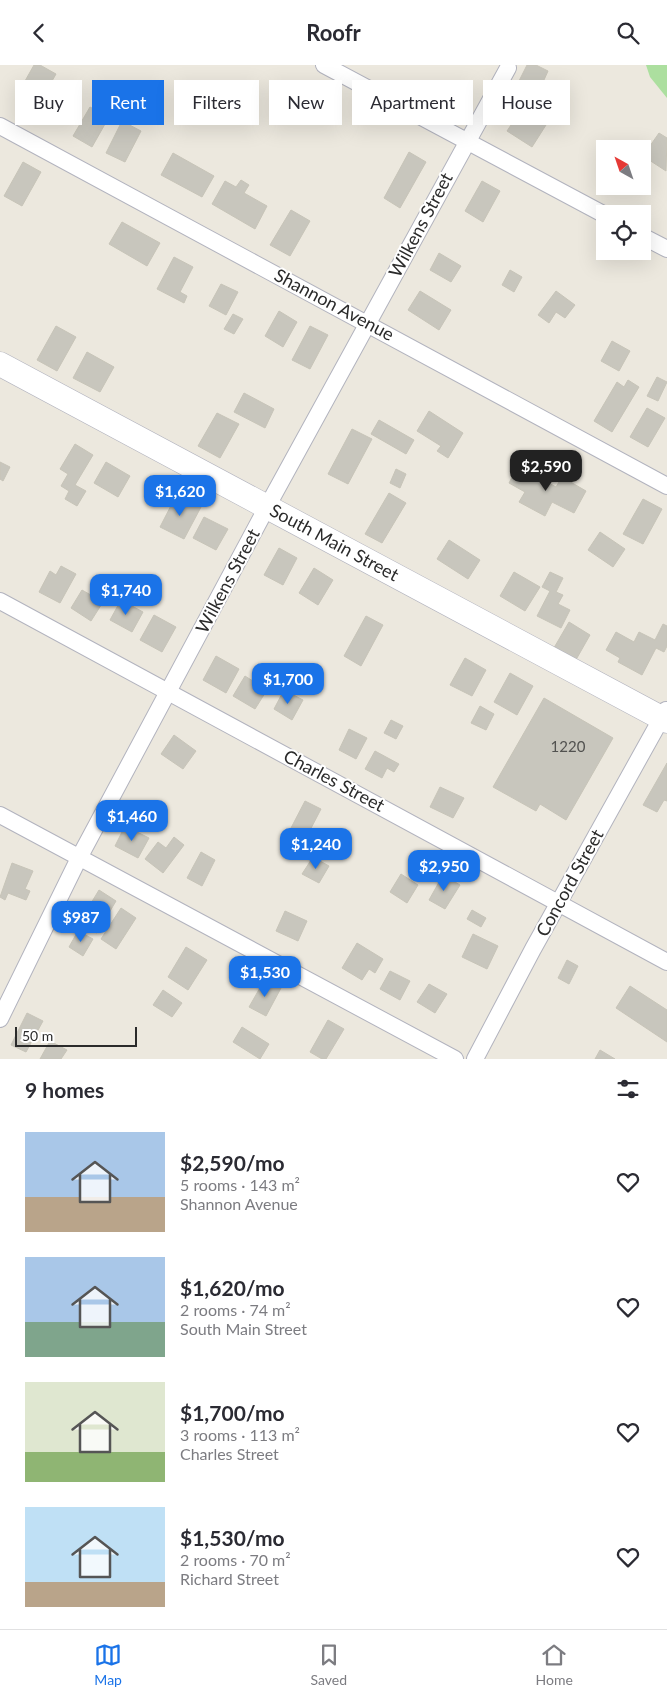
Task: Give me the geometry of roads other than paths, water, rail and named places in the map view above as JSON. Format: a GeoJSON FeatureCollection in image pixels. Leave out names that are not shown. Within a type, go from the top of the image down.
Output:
{"type":"FeatureCollection","features":[{"type":"Feature","properties":{"kind":"street"},"geometry":{"type":"LineString","coordinates":[[324,65],[596,210]]}},
{"type":"Feature","properties":{"kind":"street","name":"Wilkens Street"},"geometry":{"type":"LineString","coordinates":[[0,1019],[80,858],[267,507],[466,141],[508,68]]}},
{"type":"Feature","properties":{"kind":"street","name":"Shannon Avenue"},"geometry":{"type":"LineString","coordinates":[[0,126],[667,486]]}},
{"type":"Feature","properties":{"kind":"street"},"geometry":{"type":"LineString","coordinates":[[651,241],[667,249]]}},
{"type":"Feature","properties":{"kind":"street","name":"South Main Street"},"geometry":{"type":"LineString","coordinates":[[0,364],[665,716]]}},
{"type":"Feature","properties":{"kind":"street","name":"Charles Street"},"geometry":{"type":"LineString","coordinates":[[0,601],[667,962]]}},
{"type":"Feature","properties":{"kind":"street","name":"Concord Street"},"geometry":{"type":"LineString","coordinates":[[475,1059],[558,903],[665,716]]}},
{"type":"Feature","properties":{"kind":"street"},"geometry":{"type":"LineString","coordinates":[[0,815],[455,1059]]}}]}
